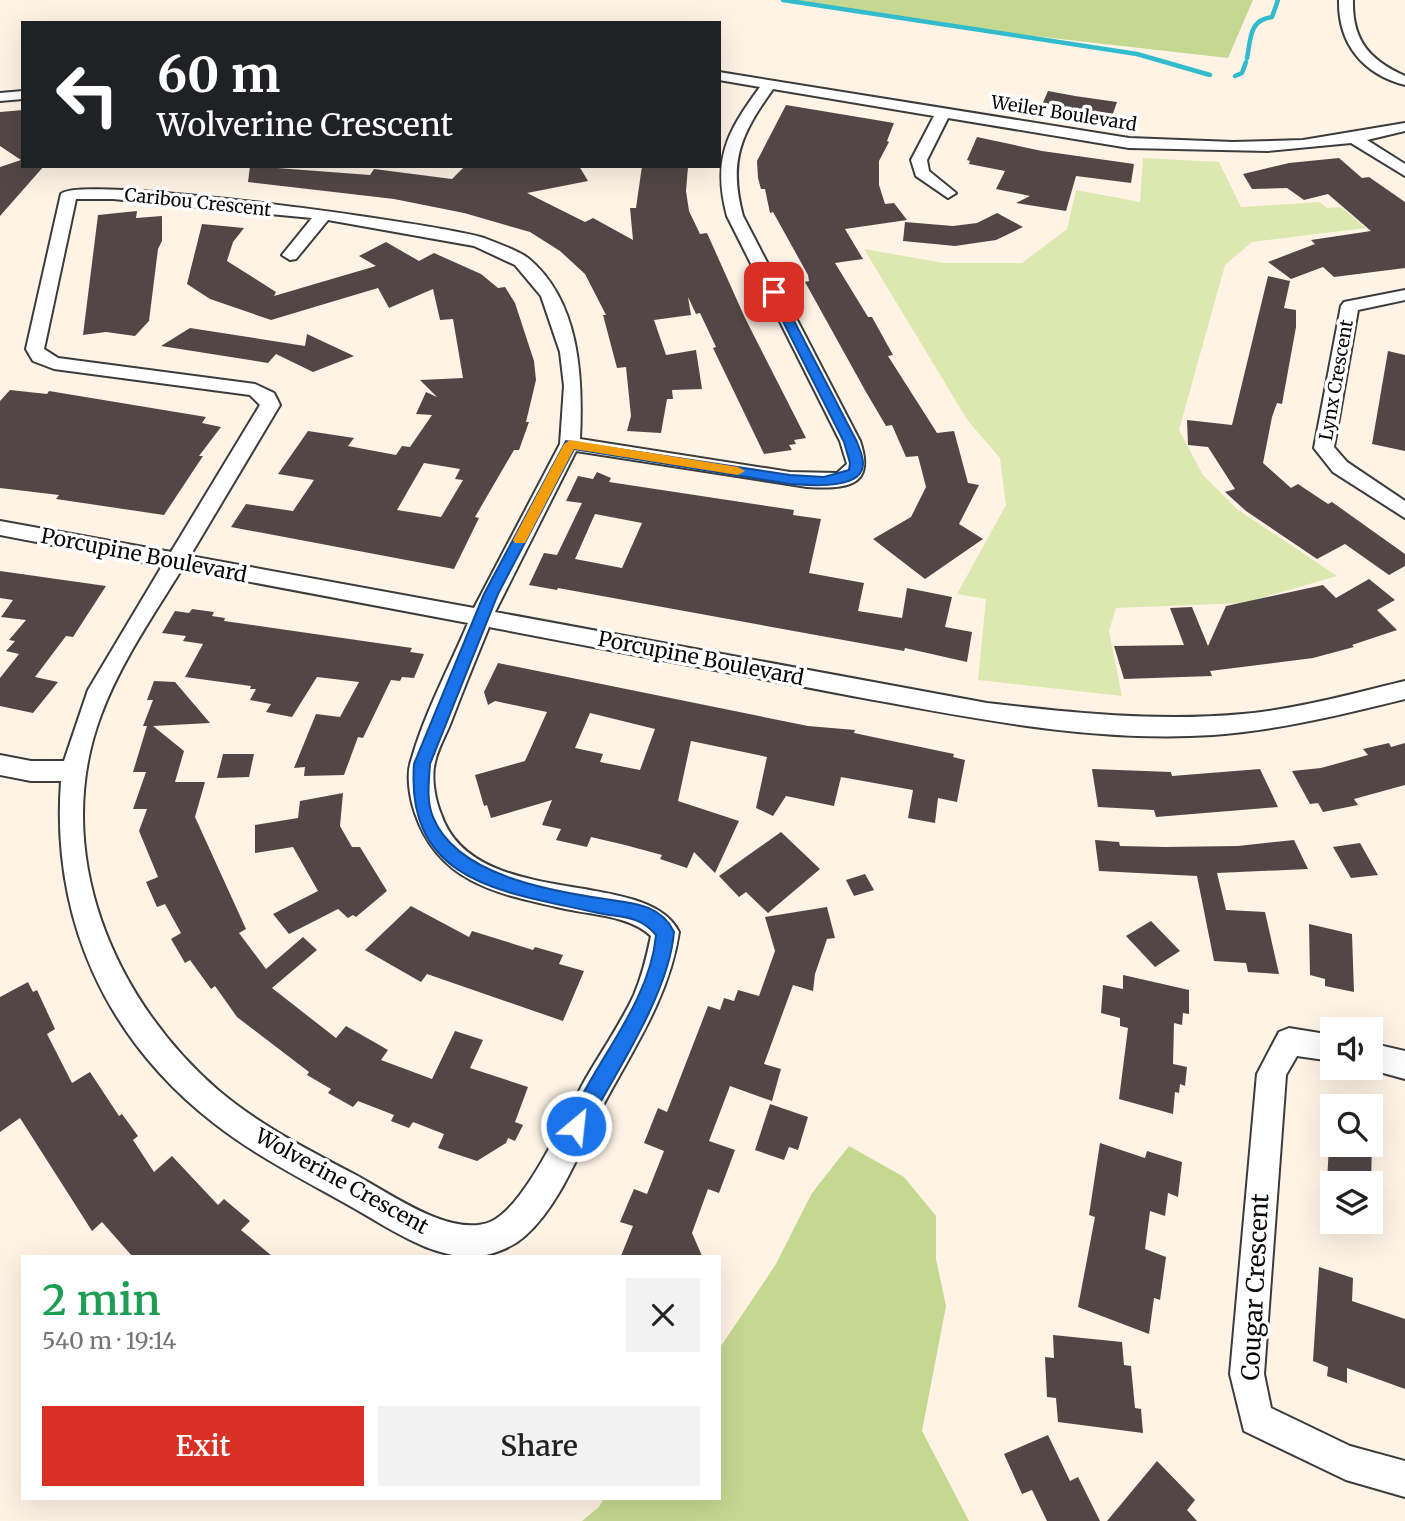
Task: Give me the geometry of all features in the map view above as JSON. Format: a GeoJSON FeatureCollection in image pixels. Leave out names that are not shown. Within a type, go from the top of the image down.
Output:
{"type":"FeatureCollection","features":[{"type":"Feature","properties":{"kind":"street"},"geometry":{"type":"LineString","coordinates":[[1346,0],[1345,25],[1352,44],[1371,62],[1405,81]]}},
{"type":"Feature","properties":{"kind":"street","name":"Weiler Boulevard"},"geometry":{"type":"LineString","coordinates":[[721,76],[1140,144],[1202,147],[1355,139],[1405,127]]}},
{"type":"Feature","properties":{"kind":"street"},"geometry":{"type":"LineString","coordinates":[[570,444],[790,479],[832,480],[849,477],[855,471],[857,463],[850,442],[735,216],[728,194],[726,171],[731,143],[769,85]]}},
{"type":"Feature","properties":{"kind":"street"},"geometry":{"type":"LineString","coordinates":[[0,97],[21,95]]}},
{"type":"Feature","properties":{"kind":"street"},"geometry":{"type":"LineString","coordinates":[[943,113],[919,160],[922,173],[948,193]]}},
{"type":"Feature","properties":{"kind":"street"},"geometry":{"type":"LineString","coordinates":[[1355,139],[1405,171]]}},
{"type":"Feature","properties":{"kind":"street","name":"Caribou Crescent"},"geometry":{"type":"LineString","coordinates":[[176,562],[270,405],[267,397],[255,390],[54,363],[40,357],[35,349],[69,194],[113,194],[324,214],[479,242],[521,261],[549,295],[569,352],[573,386],[570,444],[482,616]]}},
{"type":"Feature","properties":{"kind":"street"},"geometry":{"type":"LineString","coordinates":[[290,255],[324,214]]}},
{"type":"Feature","properties":{"kind":"street","name":"Lynx Crescent"},"geometry":{"type":"LineString","coordinates":[[1405,295],[1350,306],[1324,448],[1340,467],[1405,511]]}},
{"type":"Feature","properties":{"kind":"street","name":"Porcupine Boulevard"},"geometry":{"type":"LineString","coordinates":[[0,528],[987,712],[1090,724],[1185,727],[1240,724],[1279,719],[1405,691]]}},
{"type":"Feature","properties":{"kind":"street","name":"Wolverine Crescent"},"geometry":{"type":"LineString","coordinates":[[176,562],[109,667],[90,709],[75,771],[71,837],[79,891],[97,957],[132,1020],[166,1061],[211,1102],[276,1147],[386,1208],[439,1234],[473,1241],[504,1234],[532,1205],[645,1000],[664,951],[665,932],[653,918],[636,910],[603,906],[495,882],[466,867],[449,852],[425,818],[420,791],[422,764],[482,616]]}},
{"type":"Feature","properties":{"kind":"street"},"geometry":{"type":"LineString","coordinates":[[0,765],[31,771],[75,771]]}},
{"type":"Feature","properties":{"kind":"street","name":"Cougar Crescent"},"geometry":{"type":"LineString","coordinates":[[1320,1046],[1289,1041],[1272,1074],[1247,1374],[1256,1419],[1346,1462],[1405,1479]]}},
{"type":"Feature","properties":{"kind":"street"},"geometry":{"type":"LineString","coordinates":[[1383,1059],[1405,1065]]}},
{"type":"Feature","properties":{"kind":"green space"},"geometry":{"type":"Polygon","coordinates":[[[778,0],[1253,0],[1228,58],[938,25],[778,0]]]}},
{"type":"Feature","properties":{"kind":"green space"},"geometry":{"type":"Polygon","coordinates":[[[1143,158],[1219,162],[1241,207],[1320,202],[1327,208],[1341,207],[1366,228],[1252,242],[1225,265],[1179,430],[1203,475],[1237,509],[1337,576],[1244,603],[1116,608],[1109,631],[1122,696],[978,680],[986,599],[957,594],[1006,505],[1000,458],[968,421],[864,249],[944,263],[1022,263],[1067,229],[1076,190],[1140,202],[1143,158]]]}},
{"type":"Feature","properties":{"kind":"green space"},"geometry":{"type":"Polygon","coordinates":[[[849,1146],[904,1177],[936,1216],[936,1259],[946,1306],[922,1431],[969,1521],[582,1521],[599,1507],[603,1500],[721,1500],[721,1346],[776,1264],[812,1193],[849,1146]]]}},
{"type":"Feature","properties":{"kind":"building"},"geometry":{"type":"Polygon","coordinates":[[[1048,91],[1117,102],[1111,119],[1041,107],[1048,91]]]}},
{"type":"Feature","properties":{"kind":"building"},"geometry":{"type":"Polygon","coordinates":[[[786,105],[894,123],[887,141],[889,142],[879,161],[879,185],[885,204],[894,203],[907,220],[845,229],[863,259],[835,263],[868,317],[872,317],[893,355],[888,356],[937,433],[954,431],[968,483],[979,485],[959,524],[983,539],[925,579],[873,539],[911,517],[926,487],[918,456],[906,457],[892,425],[886,426],[866,392],[805,282],[809,281],[808,275],[773,212],[770,213],[765,189],[761,189],[757,161],[786,105]]]}},
{"type":"Feature","properties":{"kind":"building"},"geometry":{"type":"Polygon","coordinates":[[[21,110],[21,160],[0,146],[0,112],[21,110]]]}},
{"type":"Feature","properties":{"kind":"building"},"geometry":{"type":"Polygon","coordinates":[[[977,137],[1042,151],[1134,164],[1131,183],[1076,176],[1066,211],[1016,203],[1030,196],[996,189],[1005,171],[969,164],[970,161],[967,160],[977,137]]]}},
{"type":"Feature","properties":{"kind":"building"},"geometry":{"type":"Polygon","coordinates":[[[1339,158],[1362,178],[1369,177],[1405,202],[1405,268],[1334,277],[1323,267],[1291,279],[1268,262],[1315,244],[1311,240],[1371,231],[1328,194],[1304,200],[1287,188],[1252,189],[1243,174],[1289,163],[1339,158]]]}},
{"type":"Feature","properties":{"kind":"building"},"geometry":{"type":"Polygon","coordinates":[[[21,160],[21,168],[42,168],[0,216],[0,167],[21,160]]]}},
{"type":"Feature","properties":{"kind":"building"},"geometry":{"type":"Polygon","coordinates":[[[250,168],[370,175],[374,169],[452,179],[463,168],[580,168],[588,181],[527,193],[585,222],[593,218],[633,240],[630,208],[636,208],[642,168],[688,168],[686,191],[689,211],[700,234],[707,233],[745,318],[806,438],[794,440],[796,444],[789,445],[792,450],[764,454],[713,348],[716,347],[700,313],[696,314],[688,297],[691,315],[654,320],[666,355],[696,350],[702,389],[672,390],[673,399],[667,399],[661,433],[627,431],[631,416],[626,367],[617,368],[603,315],[606,315],[585,274],[560,251],[530,232],[464,213],[394,199],[248,182],[250,168]]]}},
{"type":"Feature","properties":{"kind":"building"},"geometry":{"type":"Polygon","coordinates":[[[137,211],[136,218],[162,216],[162,241],[158,249],[149,321],[135,336],[106,332],[83,335],[98,215],[137,211]]]}},
{"type":"Feature","properties":{"kind":"building"},"geometry":{"type":"Polygon","coordinates":[[[997,213],[1023,227],[996,240],[955,246],[903,241],[905,222],[953,226],[977,223],[997,213]]]}},
{"type":"Feature","properties":{"kind":"building"},"geometry":{"type":"Polygon","coordinates":[[[202,224],[244,228],[233,242],[227,261],[276,292],[274,296],[376,266],[359,256],[386,242],[419,261],[434,253],[481,274],[498,288],[505,287],[515,303],[534,361],[536,380],[526,422],[529,422],[519,450],[514,450],[475,517],[479,518],[454,569],[231,527],[246,504],[293,511],[314,480],[278,474],[308,431],[354,438],[348,446],[396,455],[402,446],[410,447],[432,415],[416,414],[426,392],[437,397],[420,380],[463,378],[453,319],[440,320],[433,289],[389,308],[378,288],[271,320],[210,299],[187,284],[202,224]],[[424,463],[397,510],[441,517],[463,480],[455,479],[460,469],[424,463]]]}},
{"type":"Feature","properties":{"kind":"building"},"geometry":{"type":"Polygon","coordinates":[[[1268,276],[1290,281],[1284,308],[1296,310],[1296,327],[1282,404],[1277,403],[1272,417],[1263,463],[1291,488],[1298,484],[1328,504],[1332,502],[1405,554],[1405,566],[1389,575],[1345,544],[1317,559],[1246,511],[1225,492],[1235,489],[1208,447],[1188,445],[1187,420],[1232,425],[1268,276]]]}},
{"type":"Feature","properties":{"kind":"building"},"geometry":{"type":"Polygon","coordinates":[[[190,328],[305,346],[307,334],[354,356],[313,372],[276,354],[268,363],[161,346],[190,328]]]}},
{"type":"Feature","properties":{"kind":"building"},"geometry":{"type":"Polygon","coordinates":[[[1388,351],[1405,355],[1405,451],[1372,444],[1388,351]]]}},
{"type":"Feature","properties":{"kind":"building"},"geometry":{"type":"Polygon","coordinates":[[[10,390],[47,394],[49,391],[206,417],[202,423],[221,427],[199,456],[203,456],[164,515],[56,499],[59,495],[0,488],[0,401],[10,390]]]}},
{"type":"Feature","properties":{"kind":"building"},"geometry":{"type":"Polygon","coordinates":[[[597,472],[611,478],[609,482],[794,510],[793,515],[821,519],[809,573],[864,583],[858,611],[902,618],[907,588],[952,597],[945,627],[972,632],[967,662],[905,648],[904,651],[529,585],[544,553],[557,555],[582,503],[566,501],[578,476],[593,479],[597,472]],[[595,514],[575,559],[622,568],[642,523],[595,514]]]}},
{"type":"Feature","properties":{"kind":"building"},"geometry":{"type":"Polygon","coordinates":[[[0,571],[106,586],[73,637],[66,636],[35,677],[58,682],[33,713],[0,706],[0,678],[19,654],[6,651],[15,641],[9,640],[26,620],[1,617],[13,600],[0,598],[0,571]]]}},
{"type":"Feature","properties":{"kind":"building"},"geometry":{"type":"Polygon","coordinates":[[[1369,579],[1395,600],[1377,610],[1397,630],[1352,645],[1354,647],[1313,658],[1210,671],[1212,676],[1124,679],[1114,646],[1184,645],[1170,608],[1192,607],[1208,646],[1226,606],[1323,585],[1336,598],[1369,579]]]}},
{"type":"Feature","properties":{"kind":"building"},"geometry":{"type":"Polygon","coordinates":[[[192,609],[214,612],[212,616],[225,618],[224,621],[412,648],[410,652],[424,654],[414,678],[391,680],[363,738],[358,737],[344,775],[304,776],[305,767],[294,768],[316,714],[340,717],[359,682],[317,677],[292,717],[266,712],[271,704],[250,700],[256,689],[250,689],[251,686],[185,677],[203,644],[183,641],[186,636],[162,633],[175,611],[189,613],[192,609]]]}},
{"type":"Feature","properties":{"kind":"building"},"geometry":{"type":"Polygon","coordinates":[[[498,663],[808,726],[855,730],[854,733],[954,754],[953,757],[965,760],[957,802],[938,798],[935,823],[908,818],[913,790],[841,777],[834,806],[786,796],[773,816],[756,808],[767,757],[691,741],[678,801],[739,821],[715,873],[694,852],[687,868],[660,859],[662,855],[591,837],[587,847],[556,840],[561,829],[542,825],[552,800],[491,818],[487,805],[484,806],[475,775],[525,761],[547,712],[495,701],[488,705],[484,692],[498,663]],[[590,713],[575,748],[603,754],[600,762],[640,770],[655,729],[590,713]]]}},
{"type":"Feature","properties":{"kind":"building"},"geometry":{"type":"Polygon","coordinates":[[[154,681],[175,682],[210,723],[153,726],[184,751],[175,782],[205,782],[195,817],[246,929],[239,933],[266,969],[303,937],[317,950],[272,988],[336,1038],[346,1026],[388,1050],[381,1060],[432,1079],[455,1031],[483,1040],[470,1068],[528,1087],[515,1122],[523,1125],[515,1141],[508,1138],[506,1143],[477,1161],[438,1148],[444,1134],[413,1122],[409,1128],[391,1121],[394,1115],[358,1101],[353,1107],[328,1093],[331,1089],[307,1075],[309,1072],[237,1017],[215,986],[211,989],[190,960],[185,963],[171,939],[181,933],[165,904],[157,907],[146,882],[158,877],[139,831],[147,809],[133,809],[146,772],[133,772],[147,726],[143,726],[153,700],[147,700],[154,681]]]}},
{"type":"Feature","properties":{"kind":"building"},"geometry":{"type":"Polygon","coordinates":[[[1389,743],[1391,747],[1405,743],[1405,785],[1354,799],[1358,805],[1323,812],[1318,803],[1310,804],[1292,771],[1321,768],[1368,755],[1363,749],[1389,743]]]}},
{"type":"Feature","properties":{"kind":"building"},"geometry":{"type":"Polygon","coordinates":[[[223,754],[254,754],[249,777],[217,778],[223,754]]]}},
{"type":"Feature","properties":{"kind":"building"},"geometry":{"type":"Polygon","coordinates":[[[1092,769],[1171,772],[1172,776],[1260,769],[1278,807],[1156,817],[1154,810],[1098,807],[1092,769]]]}},
{"type":"Feature","properties":{"kind":"building"},"geometry":{"type":"Polygon","coordinates":[[[343,793],[340,826],[352,847],[360,847],[387,891],[356,917],[353,915],[348,918],[338,909],[289,934],[273,914],[318,891],[293,847],[255,853],[255,825],[298,818],[300,801],[343,793]]]}},
{"type":"Feature","properties":{"kind":"building"},"geometry":{"type":"Polygon","coordinates":[[[781,832],[820,869],[768,913],[746,892],[739,897],[719,876],[781,832]]]}},
{"type":"Feature","properties":{"kind":"building"},"geometry":{"type":"Polygon","coordinates":[[[1095,840],[1119,842],[1120,846],[1165,847],[1238,846],[1294,840],[1308,869],[1217,873],[1226,910],[1265,912],[1279,974],[1248,972],[1246,963],[1214,961],[1197,876],[1099,871],[1095,840]]]}},
{"type":"Feature","properties":{"kind":"building"},"geometry":{"type":"Polygon","coordinates":[[[1360,843],[1378,875],[1351,878],[1333,847],[1360,843]]]}},
{"type":"Feature","properties":{"kind":"building"},"geometry":{"type":"Polygon","coordinates":[[[865,874],[874,890],[854,896],[846,880],[865,874]]]}},
{"type":"Feature","properties":{"kind":"building"},"geometry":{"type":"Polygon","coordinates":[[[411,906],[469,937],[472,931],[533,950],[535,947],[563,955],[559,964],[584,971],[563,1021],[427,974],[421,982],[365,950],[411,906]]]}},
{"type":"Feature","properties":{"kind":"building"},"geometry":{"type":"Polygon","coordinates":[[[827,907],[835,938],[827,939],[815,974],[813,991],[793,985],[764,1064],[781,1069],[772,1101],[730,1086],[709,1141],[735,1150],[719,1193],[708,1189],[692,1233],[702,1255],[621,1255],[633,1226],[620,1222],[634,1189],[647,1194],[664,1151],[644,1143],[658,1108],[667,1112],[708,1006],[720,1010],[724,998],[734,1001],[738,990],[759,996],[775,951],[765,917],[827,907]]]}},
{"type":"Feature","properties":{"kind":"building"},"geometry":{"type":"Polygon","coordinates":[[[1151,921],[1180,951],[1155,967],[1126,936],[1151,921]]]}},
{"type":"Feature","properties":{"kind":"building"},"geometry":{"type":"Polygon","coordinates":[[[1309,924],[1352,934],[1354,992],[1325,986],[1325,979],[1310,975],[1309,924]]]}},
{"type":"Feature","properties":{"kind":"building"},"geometry":{"type":"Polygon","coordinates":[[[1123,975],[1189,990],[1189,1014],[1183,1013],[1182,1025],[1174,1023],[1173,1064],[1187,1067],[1185,1086],[1180,1084],[1179,1093],[1175,1092],[1173,1114],[1119,1099],[1128,1028],[1120,1026],[1120,1018],[1101,1013],[1103,985],[1123,989],[1123,975]]]}},
{"type":"Feature","properties":{"kind":"building"},"geometry":{"type":"Polygon","coordinates":[[[28,982],[33,992],[37,990],[55,1029],[47,1034],[72,1083],[90,1072],[119,1116],[122,1114],[138,1136],[133,1140],[154,1172],[172,1156],[218,1205],[224,1199],[250,1221],[241,1230],[271,1255],[131,1255],[102,1222],[92,1231],[20,1118],[0,1132],[0,997],[28,982]]]}},
{"type":"Feature","properties":{"kind":"building"},"geometry":{"type":"Polygon","coordinates":[[[770,1104],[808,1117],[798,1150],[789,1147],[784,1160],[755,1150],[770,1104]]]}},
{"type":"Feature","properties":{"kind":"building"},"geometry":{"type":"Polygon","coordinates":[[[1100,1143],[1145,1158],[1147,1151],[1182,1162],[1178,1197],[1168,1193],[1165,1216],[1150,1211],[1145,1249],[1166,1257],[1160,1300],[1154,1298],[1149,1334],[1078,1307],[1095,1217],[1089,1215],[1100,1143]]]}},
{"type":"Feature","properties":{"kind":"building"},"geometry":{"type":"Polygon","coordinates":[[[1328,1157],[1372,1157],[1371,1171],[1328,1171],[1328,1157]]]}},
{"type":"Feature","properties":{"kind":"building"},"geometry":{"type":"Polygon","coordinates":[[[1319,1267],[1353,1278],[1352,1301],[1405,1319],[1405,1389],[1347,1368],[1347,1383],[1327,1376],[1328,1367],[1313,1361],[1319,1267]]]}},
{"type":"Feature","properties":{"kind":"building"},"geometry":{"type":"Polygon","coordinates":[[[1053,1335],[1122,1342],[1124,1365],[1131,1366],[1135,1408],[1141,1409],[1143,1433],[1058,1422],[1056,1398],[1047,1397],[1045,1357],[1054,1358],[1053,1335]]]}},
{"type":"Feature","properties":{"kind":"building"},"geometry":{"type":"Polygon","coordinates":[[[1048,1435],[1070,1481],[1078,1477],[1100,1521],[1047,1521],[1032,1490],[1022,1494],[1004,1454],[1048,1435]]]}},
{"type":"Feature","properties":{"kind":"building"},"geometry":{"type":"Polygon","coordinates":[[[1157,1461],[1195,1500],[1187,1510],[1197,1521],[1107,1521],[1157,1461]]]}},
{"type":"Feature","properties":{"kind":"waterway"},"geometry":{"type":"LineString","coordinates":[[783,0],[1137,54],[1210,75]]}},
{"type":"Feature","properties":{"kind":"waterway"},"geometry":{"type":"LineString","coordinates":[[1247,58],[1252,31],[1259,22],[1272,17],[1278,0]]}},
{"type":"Feature","properties":{"kind":"waterway"},"geometry":{"type":"LineString","coordinates":[[1235,76],[1242,73],[1246,62]]}},
{"type":"Feature","properties":{"kind":"slow traffic"},"geometry":{"type":"LineString","coordinates":[[520,540],[570,444],[738,471]]}},
{"type":"Feature","properties":{"kind":"route"},"geometry":{"type":"LineString","coordinates":[[576,1126],[645,1000],[664,951],[665,932],[653,918],[636,910],[603,906],[495,882],[466,867],[441,844],[425,818],[420,791],[422,764],[491,594],[570,444],[790,479],[841,479],[849,477],[855,471],[857,463],[850,442],[774,292]]}}]}
